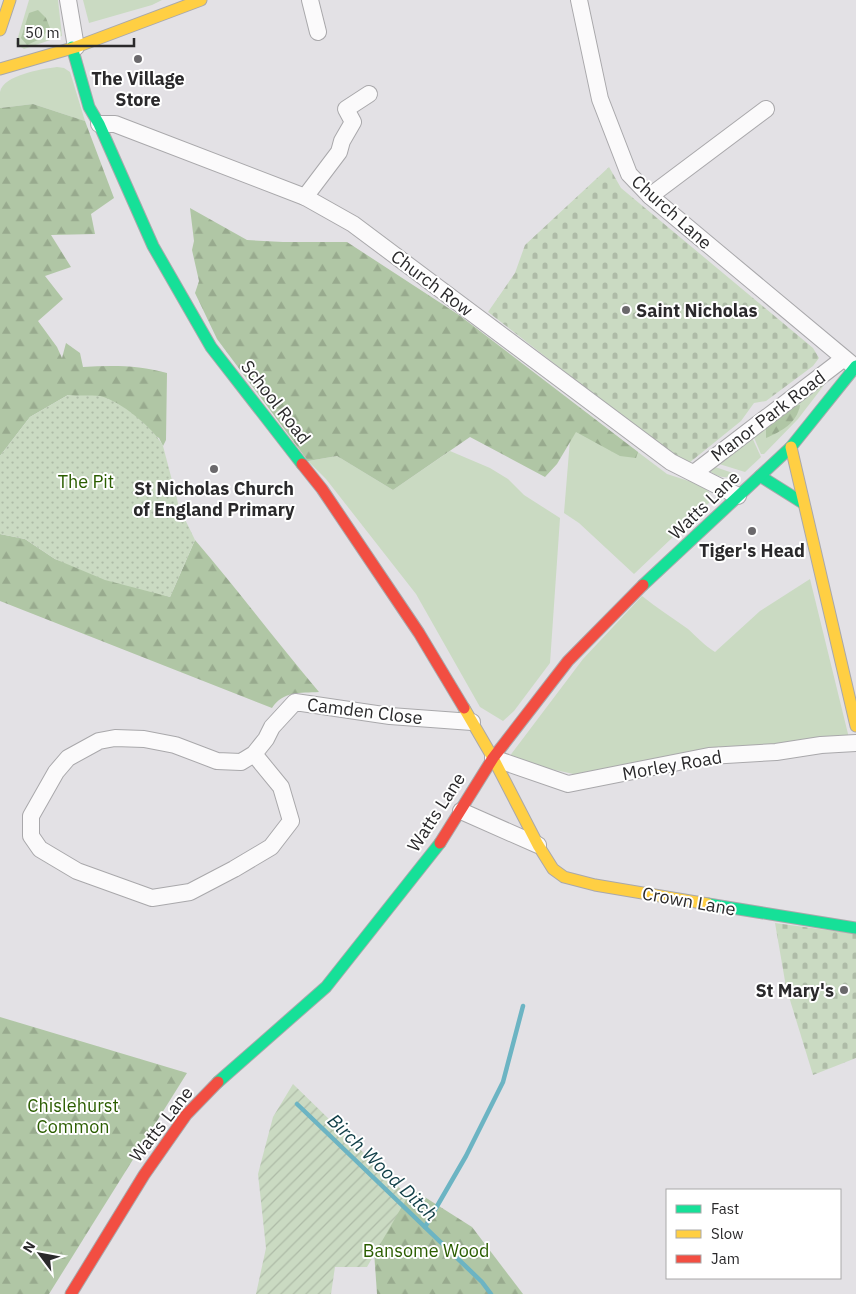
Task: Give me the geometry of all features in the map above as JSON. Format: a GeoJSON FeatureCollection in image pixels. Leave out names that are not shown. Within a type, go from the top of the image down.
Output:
{"type":"FeatureCollection","features":[{"type":"Feature","properties":{"kind":"street"},"geometry":{"type":"LineString","coordinates":[[0,30],[10,0]]}},
{"type":"Feature","properties":{"kind":"street"},"geometry":{"type":"LineString","coordinates":[[68,0],[74,47]]}},
{"type":"Feature","properties":{"kind":"street"},"geometry":{"type":"LineString","coordinates":[[0,69],[74,47],[201,0]]}},
{"type":"Feature","properties":{"kind":"street"},"geometry":{"type":"LineString","coordinates":[[310,0],[318,32]]}},
{"type":"Feature","properties":{"kind":"street","name":"Church Lane"},"geometry":{"type":"LineString","coordinates":[[579,0],[600,99],[629,174],[650,196],[851,364]]}},
{"type":"Feature","properties":{"kind":"street","name":"School Road"},"geometry":{"type":"LineString","coordinates":[[74,47],[89,107],[99,124],[153,246],[211,347],[322,489],[419,633],[493,758]]}},
{"type":"Feature","properties":{"kind":"street"},"geometry":{"type":"LineString","coordinates":[[305,197],[339,152],[342,141],[353,122],[346,109],[368,94]]}},
{"type":"Feature","properties":{"kind":"street"},"geometry":{"type":"LineString","coordinates":[[650,196],[766,109]]}},
{"type":"Feature","properties":{"kind":"street","name":"Church Row"},"geometry":{"type":"LineString","coordinates":[[99,124],[115,124],[305,197],[353,224],[670,462],[738,496]]}},
{"type":"Feature","properties":{"kind":"street","name":"Watts Lane"},"geometry":{"type":"LineString","coordinates":[[71,1294],[144,1175],[186,1115],[223,1077],[326,987],[439,845],[493,758],[568,661],[614,614],[791,447],[851,364]]}},
{"type":"Feature","properties":{"kind":"street","name":"Manor Park Road"},"geometry":{"type":"LineString","coordinates":[[694,473],[851,364]]}},
{"type":"Feature","properties":{"kind":"street"},"geometry":{"type":"LineString","coordinates":[[791,447],[856,726]]}},
{"type":"Feature","properties":{"kind":"street"},"geometry":{"type":"LineString","coordinates":[[760,476],[803,503]]}},
{"type":"Feature","properties":{"kind":"street","name":"Camden Close"},"geometry":{"type":"LineString","coordinates":[[254,754],[272,727],[295,702],[390,716],[472,722]]}},
{"type":"Feature","properties":{"kind":"street"},"geometry":{"type":"LineString","coordinates":[[115,738],[144,739],[174,745],[217,761],[241,762],[254,754],[281,787],[291,821],[270,847],[190,892],[152,898],[77,871],[40,849],[30,836],[31,816],[56,772],[68,758],[99,741],[115,738]]}},
{"type":"Feature","properties":{"kind":"street","name":"Morley Road"},"geometry":{"type":"LineString","coordinates":[[493,758],[568,784],[709,756],[776,752],[856,743]]}},
{"type":"Feature","properties":{"kind":"street","name":"Crown Lane"},"geometry":{"type":"LineString","coordinates":[[493,758],[552,869],[564,877],[605,886],[856,928]]}},
{"type":"Feature","properties":{"kind":"street"},"geometry":{"type":"LineString","coordinates":[[460,811],[538,845]]}},
{"type":"Feature","properties":{"kind":"green space"},"geometry":{"type":"Polygon","coordinates":[[[29,0],[58,0],[62,36],[24,49],[16,44],[29,0]]]}},
{"type":"Feature","properties":{"kind":"green space"},"geometry":{"type":"Polygon","coordinates":[[[83,0],[162,0],[152,5],[89,23],[83,0]]]}},
{"type":"Feature","properties":{"kind":"green space"},"geometry":{"type":"Polygon","coordinates":[[[38,10],[46,18],[50,28],[40,39],[27,45],[21,38],[29,13],[38,10]]]}},
{"type":"Feature","properties":{"kind":"green space"},"geometry":{"type":"Polygon","coordinates":[[[57,67],[64,68],[70,72],[85,121],[33,104],[0,108],[0,92],[8,81],[24,74],[57,67]]]}},
{"type":"Feature","properties":{"kind":"green space"},"geometry":{"type":"Polygon","coordinates":[[[33,104],[85,121],[114,198],[91,214],[95,234],[51,235],[71,267],[45,276],[63,299],[38,321],[57,347],[62,358],[66,343],[80,353],[83,367],[125,366],[167,373],[166,440],[163,446],[159,438],[68,395],[30,417],[0,456],[0,108],[33,104]]]}},
{"type":"Feature","properties":{"kind":"green space"},"geometry":{"type":"Polygon","coordinates":[[[609,167],[621,188],[813,348],[819,358],[813,366],[766,401],[754,403],[741,421],[689,463],[673,456],[488,312],[515,273],[525,245],[609,167]]]}},
{"type":"Feature","properties":{"kind":"green space"},"geometry":{"type":"Polygon","coordinates":[[[190,208],[247,240],[347,242],[459,315],[638,452],[636,458],[620,456],[576,432],[557,464],[545,477],[470,437],[393,490],[337,456],[308,461],[217,339],[195,293],[199,281],[192,250],[194,241],[190,208]]]}},
{"type":"Feature","properties":{"kind":"green space"},"geometry":{"type":"Polygon","coordinates":[[[828,380],[798,419],[764,454],[761,454],[752,433],[828,380]]]}},
{"type":"Feature","properties":{"kind":"green space","name":"The Pit"},"geometry":{"type":"Polygon","coordinates":[[[68,395],[100,396],[117,403],[145,424],[163,446],[179,507],[195,540],[170,597],[105,580],[55,559],[25,539],[0,534],[0,456],[30,417],[68,395]]]}},
{"type":"Feature","properties":{"kind":"green space"},"geometry":{"type":"Polygon","coordinates":[[[573,403],[667,474],[698,484],[709,492],[711,501],[634,574],[579,523],[564,513],[573,403]]]}},
{"type":"Feature","properties":{"kind":"green space"},"geometry":{"type":"Polygon","coordinates":[[[800,405],[796,417],[788,426],[766,438],[766,426],[793,406],[800,405]]]}},
{"type":"Feature","properties":{"kind":"green space"},"geometry":{"type":"Polygon","coordinates":[[[750,433],[761,457],[745,472],[716,463],[750,433]]]}},
{"type":"Feature","properties":{"kind":"green space"},"geometry":{"type":"Polygon","coordinates":[[[450,451],[490,468],[508,479],[524,495],[560,518],[550,663],[514,711],[503,721],[480,707],[416,594],[326,479],[308,461],[337,456],[393,490],[450,451]]]}},
{"type":"Feature","properties":{"kind":"green space"},"geometry":{"type":"Polygon","coordinates":[[[712,466],[739,475],[728,477],[716,475],[710,471],[712,466]]]}},
{"type":"Feature","properties":{"kind":"green space"},"geometry":{"type":"Polygon","coordinates":[[[0,534],[25,539],[55,559],[170,597],[195,540],[319,692],[292,694],[281,698],[272,708],[0,601],[0,534]]]}},
{"type":"Feature","properties":{"kind":"green space"},"geometry":{"type":"Polygon","coordinates":[[[810,579],[849,738],[706,749],[578,775],[537,766],[509,757],[583,659],[642,596],[688,629],[715,652],[760,611],[810,579]]]}},
{"type":"Feature","properties":{"kind":"green space"},"geometry":{"type":"Polygon","coordinates":[[[775,923],[856,934],[856,1058],[813,1075],[786,987],[775,923]]]}},
{"type":"Feature","properties":{"kind":"green space","name":"Chislehurst Common"},"geometry":{"type":"Polygon","coordinates":[[[0,1017],[187,1073],[49,1294],[0,1294],[0,1017]]]}},
{"type":"Feature","properties":{"kind":"green space"},"geometry":{"type":"Polygon","coordinates":[[[293,1084],[408,1196],[367,1267],[335,1267],[331,1294],[256,1294],[266,1248],[258,1174],[273,1117],[293,1084]]]}},
{"type":"Feature","properties":{"kind":"green space","name":"Bansome Wood"},"geometry":{"type":"Polygon","coordinates":[[[412,1189],[472,1227],[523,1294],[377,1294],[374,1251],[412,1189]]]}},
{"type":"Feature","properties":{"kind":"waterway"},"geometry":{"type":"LineString","coordinates":[[425,1227],[466,1156],[503,1082],[523,1006]]}},
{"type":"Feature","properties":{"kind":"waterway","name":"Birch Wood Ditch"},"geometry":{"type":"LineString","coordinates":[[297,1104],[482,1282],[491,1294]]}},
{"type":"Feature","properties":{"kind":"traffic: fast"},"geometry":{"type":"LineString","coordinates":[[72,47],[89,107],[99,124],[153,246],[211,347],[302,464]]}},
{"type":"Feature","properties":{"kind":"traffic: fast"},"geometry":{"type":"LineString","coordinates":[[643,585],[791,447],[856,366]]}},
{"type":"Feature","properties":{"kind":"traffic: fast"},"geometry":{"type":"LineString","coordinates":[[760,476],[803,503]]}},
{"type":"Feature","properties":{"kind":"traffic: fast"},"geometry":{"type":"LineString","coordinates":[[218,1082],[326,987],[440,843]]}},
{"type":"Feature","properties":{"kind":"traffic: fast"},"geometry":{"type":"LineString","coordinates":[[708,904],[856,928]]}},
{"type":"Feature","properties":{"kind":"traffic: slow"},"geometry":{"type":"LineString","coordinates":[[0,30],[10,0]]}},
{"type":"Feature","properties":{"kind":"traffic: slow"},"geometry":{"type":"LineString","coordinates":[[0,69],[76,47],[201,0]]}},
{"type":"Feature","properties":{"kind":"traffic: slow"},"geometry":{"type":"LineString","coordinates":[[791,447],[856,726]]}},
{"type":"Feature","properties":{"kind":"traffic: slow"},"geometry":{"type":"LineString","coordinates":[[464,708],[493,758],[538,845],[553,869],[564,877],[595,885],[708,904]]}},
{"type":"Feature","properties":{"kind":"traffic: jam"},"geometry":{"type":"LineString","coordinates":[[302,464],[322,489],[419,633],[464,708]]}},
{"type":"Feature","properties":{"kind":"traffic: jam"},"geometry":{"type":"LineString","coordinates":[[440,843],[493,758],[568,661],[643,585]]}},
{"type":"Feature","properties":{"kind":"traffic: jam"},"geometry":{"type":"LineString","coordinates":[[71,1294],[144,1175],[186,1115],[218,1082]]}},
{"type":"Feature","properties":{"kind":"place","name":"The Village Store"},"geometry":{"type":"Point","coordinates":[138,59]}},
{"type":"Feature","properties":{"kind":"place","name":"Saint Nicholas"},"geometry":{"type":"Point","coordinates":[626,310]}},
{"type":"Feature","properties":{"kind":"place","name":"St Nicholas Church of England Primary"},"geometry":{"type":"Point","coordinates":[214,469]}},
{"type":"Feature","properties":{"kind":"place","name":"Tiger's Head"},"geometry":{"type":"Point","coordinates":[752,531]}},
{"type":"Feature","properties":{"kind":"place","name":"St Mary's"},"geometry":{"type":"Point","coordinates":[844,990]}}]}
